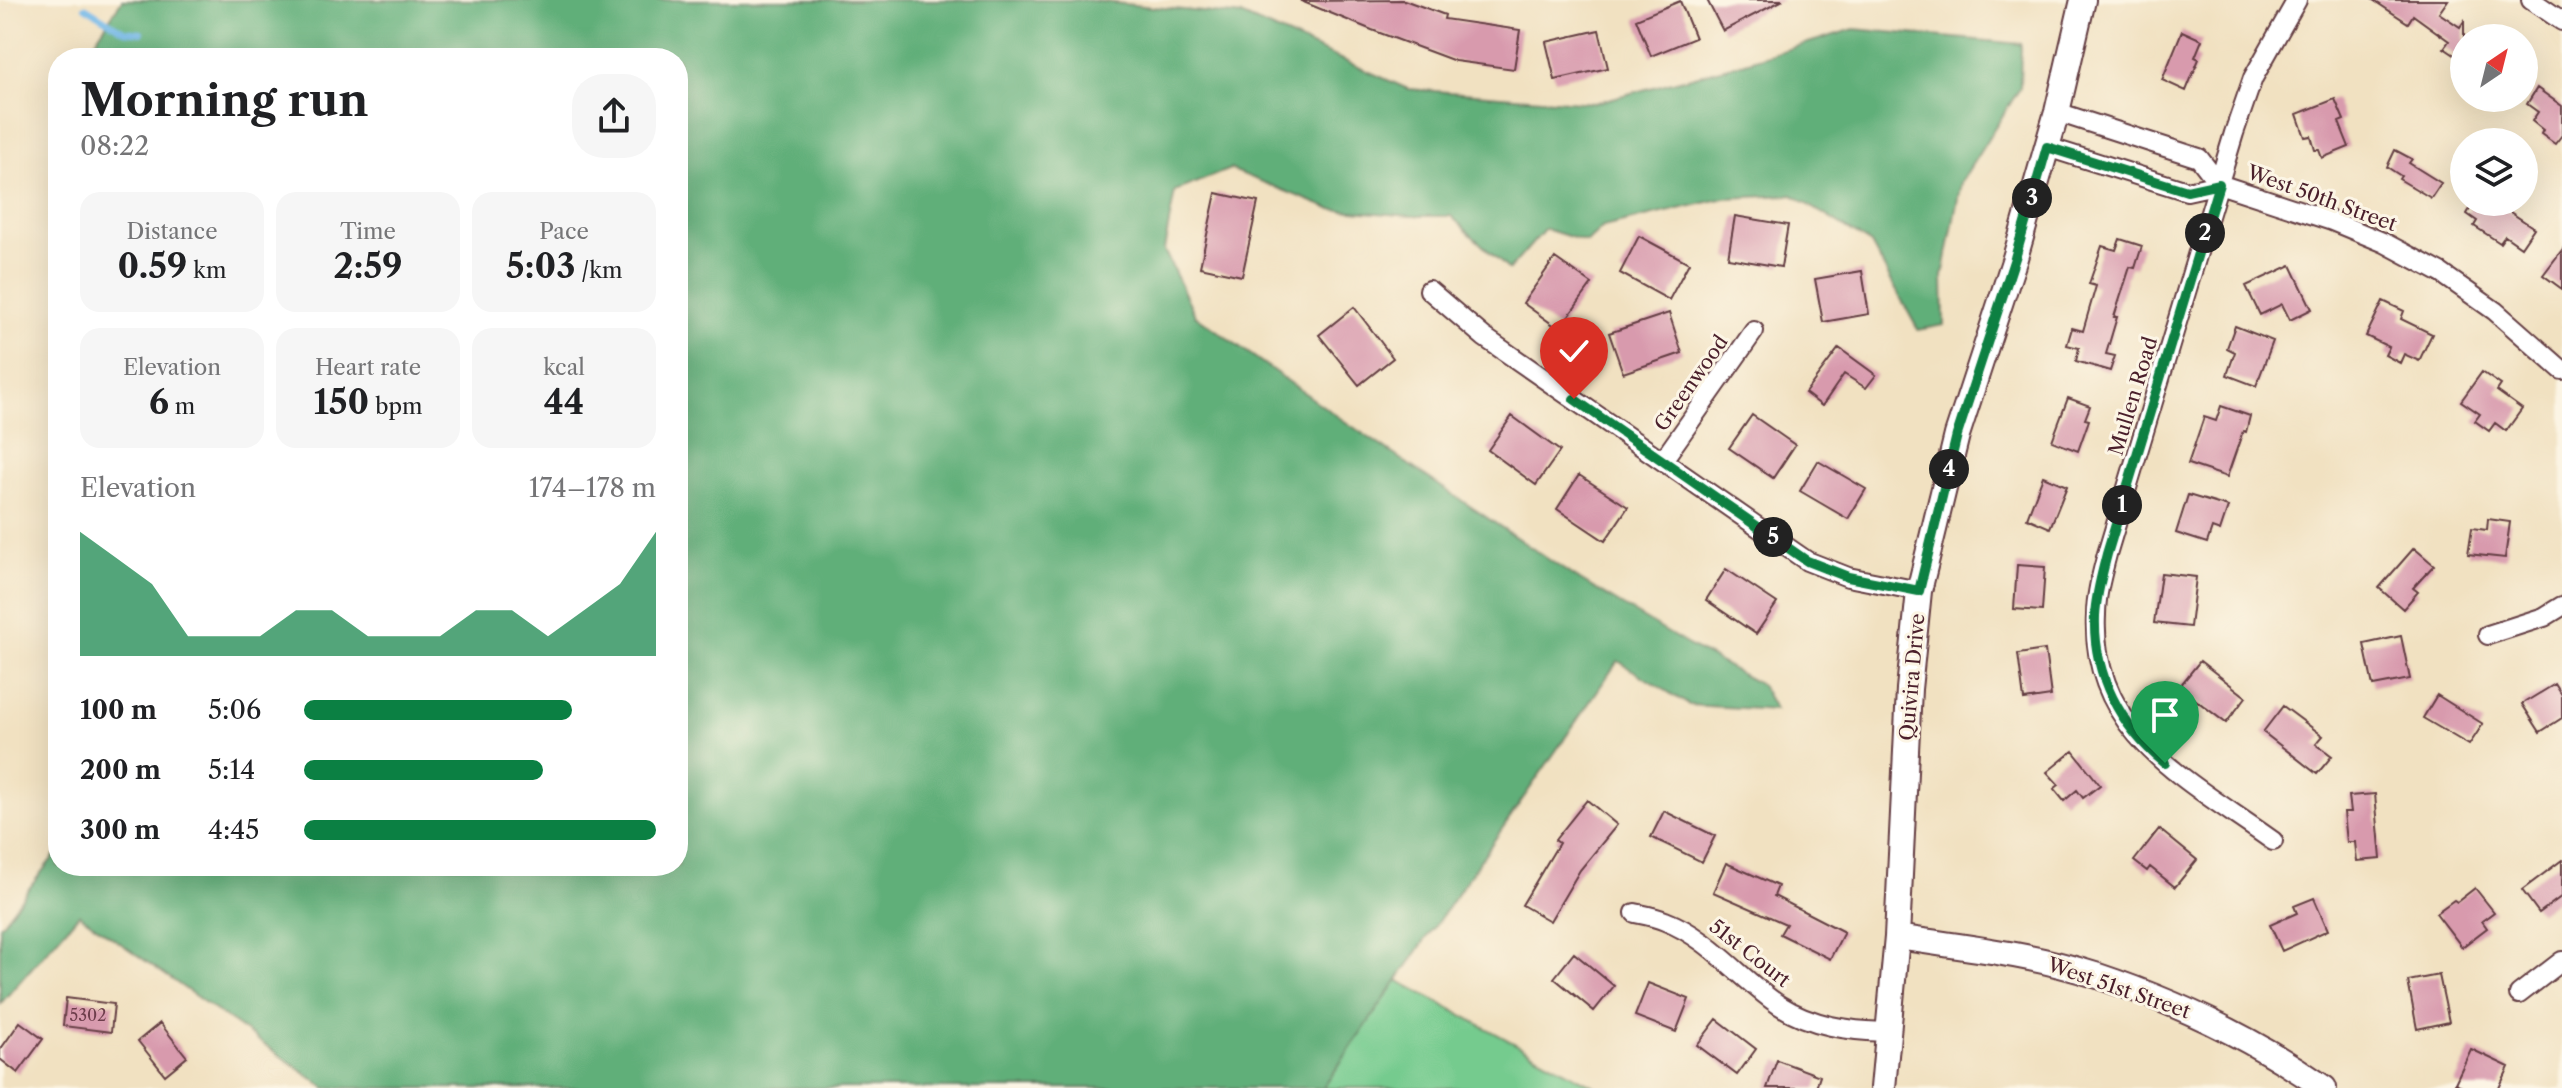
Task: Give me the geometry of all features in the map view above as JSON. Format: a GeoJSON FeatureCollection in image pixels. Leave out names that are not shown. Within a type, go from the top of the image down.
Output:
{"type":"FeatureCollection","features":[{"type":"Feature","properties":{"kind":"main road","name":"Quivira Drive"},"geometry":{"type":"LineString","coordinates":[[1883,1088],[1897,937],[1909,689],[1919,591],[1957,435],[2015,258],[2057,112],[2083,0]]}},
{"type":"Feature","properties":{"kind":"main road","name":"West 51st Street"},"geometry":{"type":"LineString","coordinates":[[1897,937],[2007,954],[2093,975],[2234,1031],[2324,1088]]}},
{"type":"Feature","properties":{"kind":"street","name":"Mullen Road"},"geometry":{"type":"LineString","coordinates":[[2273,841],[2146,748],[2125,723],[2112,697],[2096,642],[2097,595],[2253,78],[2297,0]]}},
{"type":"Feature","properties":{"kind":"street"},"geometry":{"type":"LineString","coordinates":[[2531,0],[2562,21]]}},
{"type":"Feature","properties":{"kind":"street","name":"West 50th Street"},"geometry":{"type":"LineString","coordinates":[[2057,112],[2199,158],[2219,184]]}},
{"type":"Feature","properties":{"kind":"street","name":"West 50th Street"},"geometry":{"type":"LineString","coordinates":[[2047,147],[2187,191],[2219,184],[2332,221],[2385,243],[2427,266],[2495,311],[2562,370]]}},
{"type":"Feature","properties":{"kind":"street"},"geometry":{"type":"LineString","coordinates":[[1429,290],[1484,337],[1807,561],[1848,577],[1919,591]]}},
{"type":"Feature","properties":{"kind":"street","name":"Greenwood"},"geometry":{"type":"LineString","coordinates":[[1663,460],[1754,331]]}},
{"type":"Feature","properties":{"kind":"street"},"geometry":{"type":"LineString","coordinates":[[2488,635],[2544,617],[2562,606]]}},
{"type":"Feature","properties":{"kind":"street","name":"51st Court"},"geometry":{"type":"LineString","coordinates":[[1635,913],[1664,920],[1687,932],[1781,1006],[1802,1016],[1841,1028],[1886,1032]]}},
{"type":"Feature","properties":{"kind":"street"},"geometry":{"type":"LineString","coordinates":[[2519,994],[2562,961]]}},
{"type":"Feature","properties":{"kind":"green space"},"geometry":{"type":"Polygon","coordinates":[[[122,0],[1085,0],[1243,16],[1408,89],[1594,103],[1854,29],[2021,44],[2020,88],[1961,182],[1943,276],[1944,325],[1918,330],[1871,244],[1793,195],[1725,198],[1603,227],[1587,242],[1545,229],[1509,270],[1451,216],[1330,209],[1230,169],[1175,191],[1164,250],[1195,315],[1337,416],[1570,574],[1761,685],[1775,710],[1689,705],[1618,661],[1323,1088],[326,1088],[79,914],[0,1004],[0,926],[48,864],[48,876],[688,876],[688,48],[91,48],[122,0]]]}},
{"type":"Feature","properties":{"kind":"green space"},"geometry":{"type":"Polygon","coordinates":[[[1397,980],[1597,1088],[1323,1088],[1397,980]]]}},
{"type":"Feature","properties":{"kind":"building"},"geometry":{"type":"Polygon","coordinates":[[[1404,0],[1445,15],[1444,19],[1520,30],[1514,69],[1455,61],[1301,1],[1404,0]]]}},
{"type":"Feature","properties":{"kind":"building"},"geometry":{"type":"Polygon","coordinates":[[[1707,0],[1783,0],[1723,31],[1707,0]]]}},
{"type":"Feature","properties":{"kind":"building"},"geometry":{"type":"Polygon","coordinates":[[[2373,0],[2448,0],[2439,13],[2456,24],[2450,24],[2450,52],[2444,48],[2449,41],[2413,15],[2408,23],[2373,0]]]}},
{"type":"Feature","properties":{"kind":"building"},"geometry":{"type":"Polygon","coordinates":[[[1680,1],[1695,38],[1651,56],[1636,19],[1680,1]]]}},
{"type":"Feature","properties":{"kind":"building"},"geometry":{"type":"Polygon","coordinates":[[[1599,30],[1608,68],[1555,80],[1546,42],[1599,30]]]}},
{"type":"Feature","properties":{"kind":"building"},"geometry":{"type":"Polygon","coordinates":[[[2182,31],[2202,40],[2195,57],[2199,59],[2186,91],[2162,80],[2182,31]]]}},
{"type":"Feature","properties":{"kind":"building"},"geometry":{"type":"Polygon","coordinates":[[[2538,89],[2562,106],[2562,135],[2555,144],[2541,134],[2543,130],[2532,121],[2538,112],[2538,89]]]}},
{"type":"Feature","properties":{"kind":"building"},"geometry":{"type":"Polygon","coordinates":[[[2335,99],[2344,120],[2339,122],[2349,147],[2322,158],[2319,150],[2315,150],[2311,136],[2305,137],[2297,114],[2335,99]]]}},
{"type":"Feature","properties":{"kind":"building"},"geometry":{"type":"Polygon","coordinates":[[[2395,150],[2412,159],[2409,163],[2441,183],[2431,198],[2399,179],[2401,176],[2387,167],[2395,150]]]}},
{"type":"Feature","properties":{"kind":"building"},"geometry":{"type":"Polygon","coordinates":[[[1216,193],[1258,202],[1242,276],[1200,267],[1216,193]]]}},
{"type":"Feature","properties":{"kind":"building"},"geometry":{"type":"Polygon","coordinates":[[[1735,216],[1788,225],[1781,267],[1728,258],[1735,216]]]}},
{"type":"Feature","properties":{"kind":"building"},"geometry":{"type":"Polygon","coordinates":[[[2470,216],[2516,216],[2534,228],[2521,247],[2505,236],[2500,243],[2474,226],[2477,221],[2470,216]]]}},
{"type":"Feature","properties":{"kind":"building"},"geometry":{"type":"Polygon","coordinates":[[[1639,236],[1689,263],[1669,300],[1620,273],[1639,236]]]}},
{"type":"Feature","properties":{"kind":"building"},"geometry":{"type":"Polygon","coordinates":[[[2120,239],[2142,246],[2135,268],[2130,267],[2114,317],[2117,317],[2106,354],[2115,356],[2110,371],[2076,361],[2079,348],[2067,345],[2072,328],[2083,331],[2096,286],[2089,284],[2102,246],[2116,250],[2120,239]]]}},
{"type":"Feature","properties":{"kind":"building"},"geometry":{"type":"Polygon","coordinates":[[[2562,250],[2562,289],[2543,275],[2562,250]]]}},
{"type":"Feature","properties":{"kind":"building"},"geometry":{"type":"Polygon","coordinates":[[[1555,258],[1592,284],[1559,329],[1523,303],[1555,258]]]}},
{"type":"Feature","properties":{"kind":"building"},"geometry":{"type":"Polygon","coordinates":[[[2291,265],[2312,309],[2290,320],[2282,304],[2260,315],[2246,286],[2291,265]]]}},
{"type":"Feature","properties":{"kind":"building"},"geometry":{"type":"Polygon","coordinates":[[[1862,271],[1869,314],[1823,322],[1815,279],[1862,271]]]}},
{"type":"Feature","properties":{"kind":"building"},"geometry":{"type":"Polygon","coordinates":[[[2383,301],[2404,311],[2401,319],[2432,334],[2419,361],[2404,354],[2400,363],[2385,355],[2389,347],[2366,336],[2383,301]]]}},
{"type":"Feature","properties":{"kind":"building"},"geometry":{"type":"Polygon","coordinates":[[[1354,307],[1393,358],[1359,385],[1319,335],[1354,307]]]}},
{"type":"Feature","properties":{"kind":"building"},"geometry":{"type":"Polygon","coordinates":[[[1669,313],[1682,353],[1623,373],[1609,333],[1669,313]]]}},
{"type":"Feature","properties":{"kind":"building"},"geometry":{"type":"Polygon","coordinates":[[[2235,326],[2273,341],[2256,386],[2227,375],[2235,352],[2227,348],[2235,326]]]}},
{"type":"Feature","properties":{"kind":"building"},"geometry":{"type":"Polygon","coordinates":[[[1839,348],[1876,375],[1866,388],[1844,374],[1822,406],[1805,393],[1839,348]]]}},
{"type":"Feature","properties":{"kind":"building"},"geometry":{"type":"Polygon","coordinates":[[[2482,372],[2501,385],[2497,391],[2522,409],[2506,431],[2495,423],[2489,431],[2475,421],[2480,414],[2461,401],[2482,372]]]}},
{"type":"Feature","properties":{"kind":"building"},"geometry":{"type":"Polygon","coordinates":[[[2068,398],[2090,406],[2085,419],[2089,420],[2078,451],[2052,441],[2068,398]]]}},
{"type":"Feature","properties":{"kind":"building"},"geometry":{"type":"Polygon","coordinates":[[[2221,406],[2250,416],[2227,477],[2188,464],[2204,417],[2216,421],[2221,406]]]}},
{"type":"Feature","properties":{"kind":"building"},"geometry":{"type":"Polygon","coordinates":[[[1752,415],[1795,445],[1773,478],[1729,448],[1752,415]]]}},
{"type":"Feature","properties":{"kind":"building"},"geometry":{"type":"Polygon","coordinates":[[[1512,416],[1560,451],[1536,485],[1488,450],[1512,416]]]}},
{"type":"Feature","properties":{"kind":"building"},"geometry":{"type":"Polygon","coordinates":[[[1818,461],[1866,489],[1848,519],[1800,491],[1818,461]]]}},
{"type":"Feature","properties":{"kind":"building"},"geometry":{"type":"Polygon","coordinates":[[[1579,475],[1628,507],[1605,541],[1557,509],[1579,475]]]}},
{"type":"Feature","properties":{"kind":"building"},"geometry":{"type":"Polygon","coordinates":[[[2043,476],[2067,486],[2050,528],[2027,518],[2043,476]]]}},
{"type":"Feature","properties":{"kind":"building"},"geometry":{"type":"Polygon","coordinates":[[[2188,495],[2228,507],[2220,531],[2212,528],[2207,543],[2176,533],[2188,495]]]}},
{"type":"Feature","properties":{"kind":"building"},"geometry":{"type":"Polygon","coordinates":[[[2488,519],[2510,522],[2505,558],[2468,554],[2472,528],[2487,530],[2488,519]]]}},
{"type":"Feature","properties":{"kind":"building"},"geometry":{"type":"Polygon","coordinates":[[[2414,548],[2434,565],[2413,588],[2418,592],[2403,609],[2379,588],[2414,548]]]}},
{"type":"Feature","properties":{"kind":"building"},"geometry":{"type":"Polygon","coordinates":[[[2017,565],[2045,567],[2042,611],[2014,609],[2017,565]]]}},
{"type":"Feature","properties":{"kind":"building"},"geometry":{"type":"Polygon","coordinates":[[[1726,569],[1777,603],[1756,634],[1706,600],[1726,569]]]}},
{"type":"Feature","properties":{"kind":"building"},"geometry":{"type":"Polygon","coordinates":[[[2161,573],[2196,577],[2190,627],[2154,623],[2161,573]]]}},
{"type":"Feature","properties":{"kind":"building"},"geometry":{"type":"Polygon","coordinates":[[[2401,636],[2410,679],[2373,686],[2364,644],[2401,636]]]}},
{"type":"Feature","properties":{"kind":"building"},"geometry":{"type":"Polygon","coordinates":[[[2045,650],[2051,696],[2024,700],[2018,654],[2045,650]]]}},
{"type":"Feature","properties":{"kind":"building"},"geometry":{"type":"Polygon","coordinates":[[[2200,661],[2246,697],[2226,723],[2179,687],[2200,661]]]}},
{"type":"Feature","properties":{"kind":"building"},"geometry":{"type":"Polygon","coordinates":[[[2555,684],[2562,695],[2562,718],[2540,732],[2522,704],[2555,684]]]}},
{"type":"Feature","properties":{"kind":"building"},"geometry":{"type":"Polygon","coordinates":[[[2437,695],[2483,724],[2469,745],[2423,718],[2437,695]]]}},
{"type":"Feature","properties":{"kind":"building"},"geometry":{"type":"Polygon","coordinates":[[[2283,706],[2323,736],[2316,744],[2332,756],[2317,774],[2263,732],[2283,706]]]}},
{"type":"Feature","properties":{"kind":"building"},"geometry":{"type":"Polygon","coordinates":[[[2073,751],[2100,785],[2083,798],[2077,790],[2064,801],[2054,789],[2059,785],[2047,772],[2073,751]]]}},
{"type":"Feature","properties":{"kind":"building"},"geometry":{"type":"Polygon","coordinates":[[[2375,794],[2381,859],[2357,861],[2355,842],[2347,842],[2344,812],[2351,812],[2349,796],[2375,794]]]}},
{"type":"Feature","properties":{"kind":"building"},"geometry":{"type":"Polygon","coordinates":[[[1587,800],[1617,825],[1580,870],[1550,921],[1522,905],[1559,843],[1555,840],[1587,800]]]}},
{"type":"Feature","properties":{"kind":"building"},"geometry":{"type":"Polygon","coordinates":[[[1664,811],[1715,836],[1702,862],[1651,837],[1664,811]]]}},
{"type":"Feature","properties":{"kind":"building"},"geometry":{"type":"Polygon","coordinates":[[[2159,829],[2197,860],[2175,887],[2150,867],[2147,871],[2134,861],[2159,829]]]}},
{"type":"Feature","properties":{"kind":"building"},"geometry":{"type":"Polygon","coordinates":[[[2562,860],[2562,896],[2539,913],[2522,890],[2562,860]]]}},
{"type":"Feature","properties":{"kind":"building"},"geometry":{"type":"Polygon","coordinates":[[[1726,863],[1778,886],[1774,896],[1844,932],[1830,959],[1780,934],[1786,924],[1713,892],[1726,863]]]}},
{"type":"Feature","properties":{"kind":"building"},"geometry":{"type":"Polygon","coordinates":[[[2475,888],[2494,912],[2482,921],[2487,928],[2462,947],[2436,913],[2475,888]]]}},
{"type":"Feature","properties":{"kind":"building"},"geometry":{"type":"Polygon","coordinates":[[[2314,898],[2328,930],[2282,951],[2270,925],[2297,913],[2294,906],[2314,898]]]}},
{"type":"Feature","properties":{"kind":"building"},"geometry":{"type":"Polygon","coordinates":[[[1574,953],[1614,986],[1594,1011],[1554,978],[1574,953]]]}},
{"type":"Feature","properties":{"kind":"building"},"geometry":{"type":"Polygon","coordinates":[[[2439,975],[2449,1022],[2417,1029],[2408,981],[2439,975]]]}},
{"type":"Feature","properties":{"kind":"building"},"geometry":{"type":"Polygon","coordinates":[[[1648,983],[1689,999],[1676,1032],[1635,1016],[1648,983]]]}},
{"type":"Feature","properties":{"kind":"building"},"geometry":{"type":"Polygon","coordinates":[[[66,998],[114,1004],[111,1032],[63,1026],[66,998]]]}},
{"type":"Feature","properties":{"kind":"building"},"geometry":{"type":"Polygon","coordinates":[[[1717,1019],[1756,1049],[1737,1075],[1697,1045],[1717,1019]]]}},
{"type":"Feature","properties":{"kind":"building"},"geometry":{"type":"Polygon","coordinates":[[[20,1022],[43,1039],[18,1073],[0,1059],[0,1050],[20,1022]]]}},
{"type":"Feature","properties":{"kind":"building"},"geometry":{"type":"Polygon","coordinates":[[[160,1023],[187,1057],[165,1075],[138,1041],[160,1023]]]}},
{"type":"Feature","properties":{"kind":"building"},"geometry":{"type":"Polygon","coordinates":[[[2471,1049],[2509,1067],[2499,1088],[2466,1088],[2455,1083],[2471,1049]]]}},
{"type":"Feature","properties":{"kind":"building"},"geometry":{"type":"Polygon","coordinates":[[[1777,1060],[1820,1076],[1816,1088],[1767,1088],[1777,1060]]]}},
{"type":"Feature","properties":{"kind":"waterway"},"geometry":{"type":"LineString","coordinates":[[85,7],[124,31],[141,33]]}},
{"type":"Feature","properties":{"kind":"route"},"geometry":{"type":"LineString","coordinates":[[1574,399],[1807,561],[1848,577],[1919,591],[1957,435],[2015,258],[2047,147],[2187,191],[2219,184],[2107,554],[2095,615],[2096,642],[2112,697],[2125,723],[2146,748],[2165,763]]}}]}
